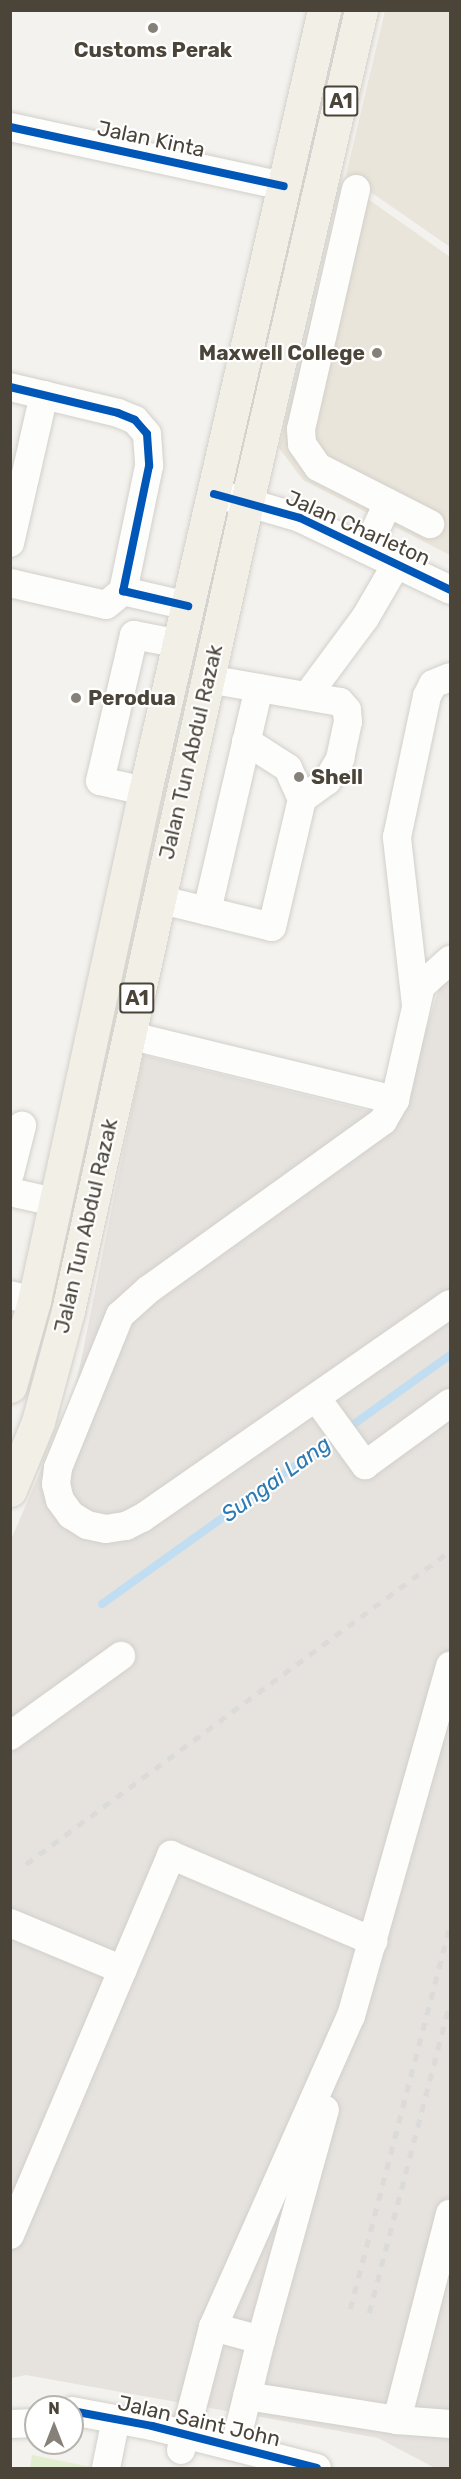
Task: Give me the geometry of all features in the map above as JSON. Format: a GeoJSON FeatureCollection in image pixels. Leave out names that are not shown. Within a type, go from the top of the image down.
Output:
{"type":"FeatureCollection","features":[{"type":"Feature","properties":{"kind":"main road","name":"Jalan Tun Abdul Razak"},"geometry":{"type":"LineString","coordinates":[[10,1386],[22,1298],[54,1202],[145,791],[324,10]]}},
{"type":"Feature","properties":{"kind":"main road","name":"Jalan Tun Abdul Razak"},"geometry":{"type":"LineString","coordinates":[[10,1490],[54,1368],[247,502],[358,24]]}},
{"type":"Feature","properties":{"kind":"main road"},"geometry":{"type":"LineString","coordinates":[[284,186],[295,187],[317,158],[339,69],[358,24]]}},
{"type":"Feature","properties":{"kind":"main road"},"geometry":{"type":"LineString","coordinates":[[284,186],[292,193],[297,209],[299,279]]}},
{"type":"Feature","properties":{"kind":"street","name":"Jalan Kinta"},"geometry":{"type":"LineString","coordinates":[[10,127],[284,186]]}},
{"type":"Feature","properties":{"kind":"street"},"geometry":{"type":"LineString","coordinates":[[356,189],[301,429],[302,444],[318,467],[430,524]]}},
{"type":"Feature","properties":{"kind":"street"},"geometry":{"type":"LineString","coordinates":[[10,387],[118,413],[135,420],[147,434],[149,466],[123,591],[106,605],[10,583]]}},
{"type":"Feature","properties":{"kind":"street"},"geometry":{"type":"LineString","coordinates":[[10,543],[44,395]]}},
{"type":"Feature","properties":{"kind":"street","name":"Jalan Charleton"},"geometry":{"type":"LineString","coordinates":[[214,494],[300,518],[367,548],[450,590]]}},
{"type":"Feature","properties":{"kind":"street"},"geometry":{"type":"LineString","coordinates":[[367,548],[388,503]]}},
{"type":"Feature","properties":{"kind":"street"},"geometry":{"type":"LineString","coordinates":[[307,696],[365,618],[398,563]]}},
{"type":"Feature","properties":{"kind":"street"},"geometry":{"type":"LineString","coordinates":[[123,591],[188,606]]}},
{"type":"Feature","properties":{"kind":"street"},"geometry":{"type":"LineString","coordinates":[[145,791],[100,781],[134,634],[180,644]]}},
{"type":"Feature","properties":{"kind":"street"},"geometry":{"type":"LineString","coordinates":[[416,1006],[397,837],[427,696],[433,684],[450,677]]}},
{"type":"Feature","properties":{"kind":"street"},"geometry":{"type":"LineString","coordinates":[[208,679],[340,702],[347,710],[348,722],[335,772],[302,799]]}},
{"type":"Feature","properties":{"kind":"street"},"geometry":{"type":"LineString","coordinates":[[207,911],[259,688]]}},
{"type":"Feature","properties":{"kind":"street"},"geometry":{"type":"LineString","coordinates":[[158,899],[272,927],[302,799],[288,768],[246,741]]}},
{"type":"Feature","properties":{"kind":"street"},"geometry":{"type":"LineString","coordinates":[[450,960],[421,986],[395,1100],[383,1121],[149,1289],[120,1315],[58,1468],[56,1484],[60,1500],[71,1515],[87,1525],[106,1529],[126,1526],[324,1408],[450,1304]]}},
{"type":"Feature","properties":{"kind":"street"},"geometry":{"type":"LineString","coordinates":[[128,1035],[395,1100]]}},
{"type":"Feature","properties":{"kind":"street"},"geometry":{"type":"LineString","coordinates":[[10,1173],[22,1126]]}},
{"type":"Feature","properties":{"kind":"street"},"geometry":{"type":"LineString","coordinates":[[10,1192],[54,1202]]}},
{"type":"Feature","properties":{"kind":"street"},"geometry":{"type":"LineString","coordinates":[[324,1408],[365,1465],[450,1403]]}},
{"type":"Feature","properties":{"kind":"street"},"geometry":{"type":"LineString","coordinates":[[10,1736],[121,1656]]}},
{"type":"Feature","properties":{"kind":"street"},"geometry":{"type":"LineString","coordinates":[[234,2446],[261,2340],[450,1666]]}},
{"type":"Feature","properties":{"kind":"street"},"geometry":{"type":"LineString","coordinates":[[10,2235],[171,1855],[373,1941]]}},
{"type":"Feature","properties":{"kind":"street"},"geometry":{"type":"LineString","coordinates":[[10,1923],[123,1970]]}},
{"type":"Feature","properties":{"kind":"street"},"geometry":{"type":"LineString","coordinates":[[184,2442],[213,2327],[351,2016]]}},
{"type":"Feature","properties":{"kind":"street"},"geometry":{"type":"LineString","coordinates":[[397,2420],[450,2214]]}},
{"type":"Feature","properties":{"kind":"street"},"geometry":{"type":"LineString","coordinates":[[213,2327],[261,2340]]}},
{"type":"Feature","properties":{"kind":"street"},"geometry":{"type":"LineString","coordinates":[[247,2396],[397,2420],[450,2424]]}},
{"type":"Feature","properties":{"kind":"street","name":"Jalan Saint John"},"geometry":{"type":"LineString","coordinates":[[84,2415],[115,2426],[184,2442],[260,2469]]}},
{"type":"Feature","properties":{"kind":"street","name":"Jalan Saint John"},"geometry":{"type":"LineString","coordinates":[[84,2426],[115,2426]]}},
{"type":"Feature","properties":{"kind":"street"},"geometry":{"type":"LineString","coordinates":[[106,2469],[115,2426]]}},
{"type":"Feature","properties":{"kind":"street","name":"Jalan Saint John"},"geometry":{"type":"LineString","coordinates":[[184,2442],[234,2446],[317,2469]]}},
{"type":"Feature","properties":{"kind":"shaded area"},"geometry":{"type":"Polygon","coordinates":[[[385,11],[450,11],[450,247],[346,175],[385,11]]]}},
{"type":"Feature","properties":{"kind":"shaded area","name":"Maxwell College"},"geometry":{"type":"Polygon","coordinates":[[[344,182],[450,257],[450,555],[303,480],[279,448],[344,182]]]}},
{"type":"Feature","properties":{"kind":"shaded area"},"geometry":{"type":"Polygon","coordinates":[[[450,954],[450,2468],[435,2468],[378,2438],[26,2375],[11,2378],[11,1540],[75,1390],[143,1055],[398,1118],[450,954]]]}},
{"type":"Feature","properties":{"kind":"green space"},"geometry":{"type":"Polygon","coordinates":[[[32,2455],[96,2468],[30,2468],[32,2455]]]}},
{"type":"Feature","properties":{"kind":"waterway","name":"Sungai Lang"},"geometry":{"type":"LineString","coordinates":[[347,1429],[450,1355]]}},
{"type":"Feature","properties":{"kind":"waterway","name":"Sungai Lang"},"geometry":{"type":"LineString","coordinates":[[102,1604],[337,1436]]}},
{"type":"Feature","properties":{"kind":"railway"},"geometry":{"type":"LineString","coordinates":[[26,1864],[450,1551]]}},
{"type":"Feature","properties":{"kind":"railway"},"geometry":{"type":"LineString","coordinates":[[350,2309],[450,1925]]}},
{"type":"Feature","properties":{"kind":"railway"},"geometry":{"type":"LineString","coordinates":[[369,2313],[450,2003]]}},
{"type":"Feature","properties":{"kind":"cycle path"},"geometry":{"type":"LineString","coordinates":[[10,127],[284,186]]}},
{"type":"Feature","properties":{"kind":"cycle path"},"geometry":{"type":"LineString","coordinates":[[10,387],[118,413],[135,420],[147,434],[149,466],[123,591],[188,606]]}},
{"type":"Feature","properties":{"kind":"cycle path"},"geometry":{"type":"LineString","coordinates":[[214,494],[300,518],[450,590]]}},
{"type":"Feature","properties":{"kind":"cycle path"},"geometry":{"type":"LineString","coordinates":[[84,2413],[152,2426],[317,2468]]}},
{"type":"Feature","properties":{"kind":"place","name":"Customs Perak"},"geometry":{"type":"Point","coordinates":[153,28]}},
{"type":"Feature","properties":{"kind":"place","name":"Maxwell College"},"geometry":{"type":"Point","coordinates":[377,353]}},
{"type":"Feature","properties":{"kind":"place","name":"Perodua"},"geometry":{"type":"Point","coordinates":[76,698]}},
{"type":"Feature","properties":{"kind":"place","name":"Shell"},"geometry":{"type":"Point","coordinates":[299,777]}}]}
